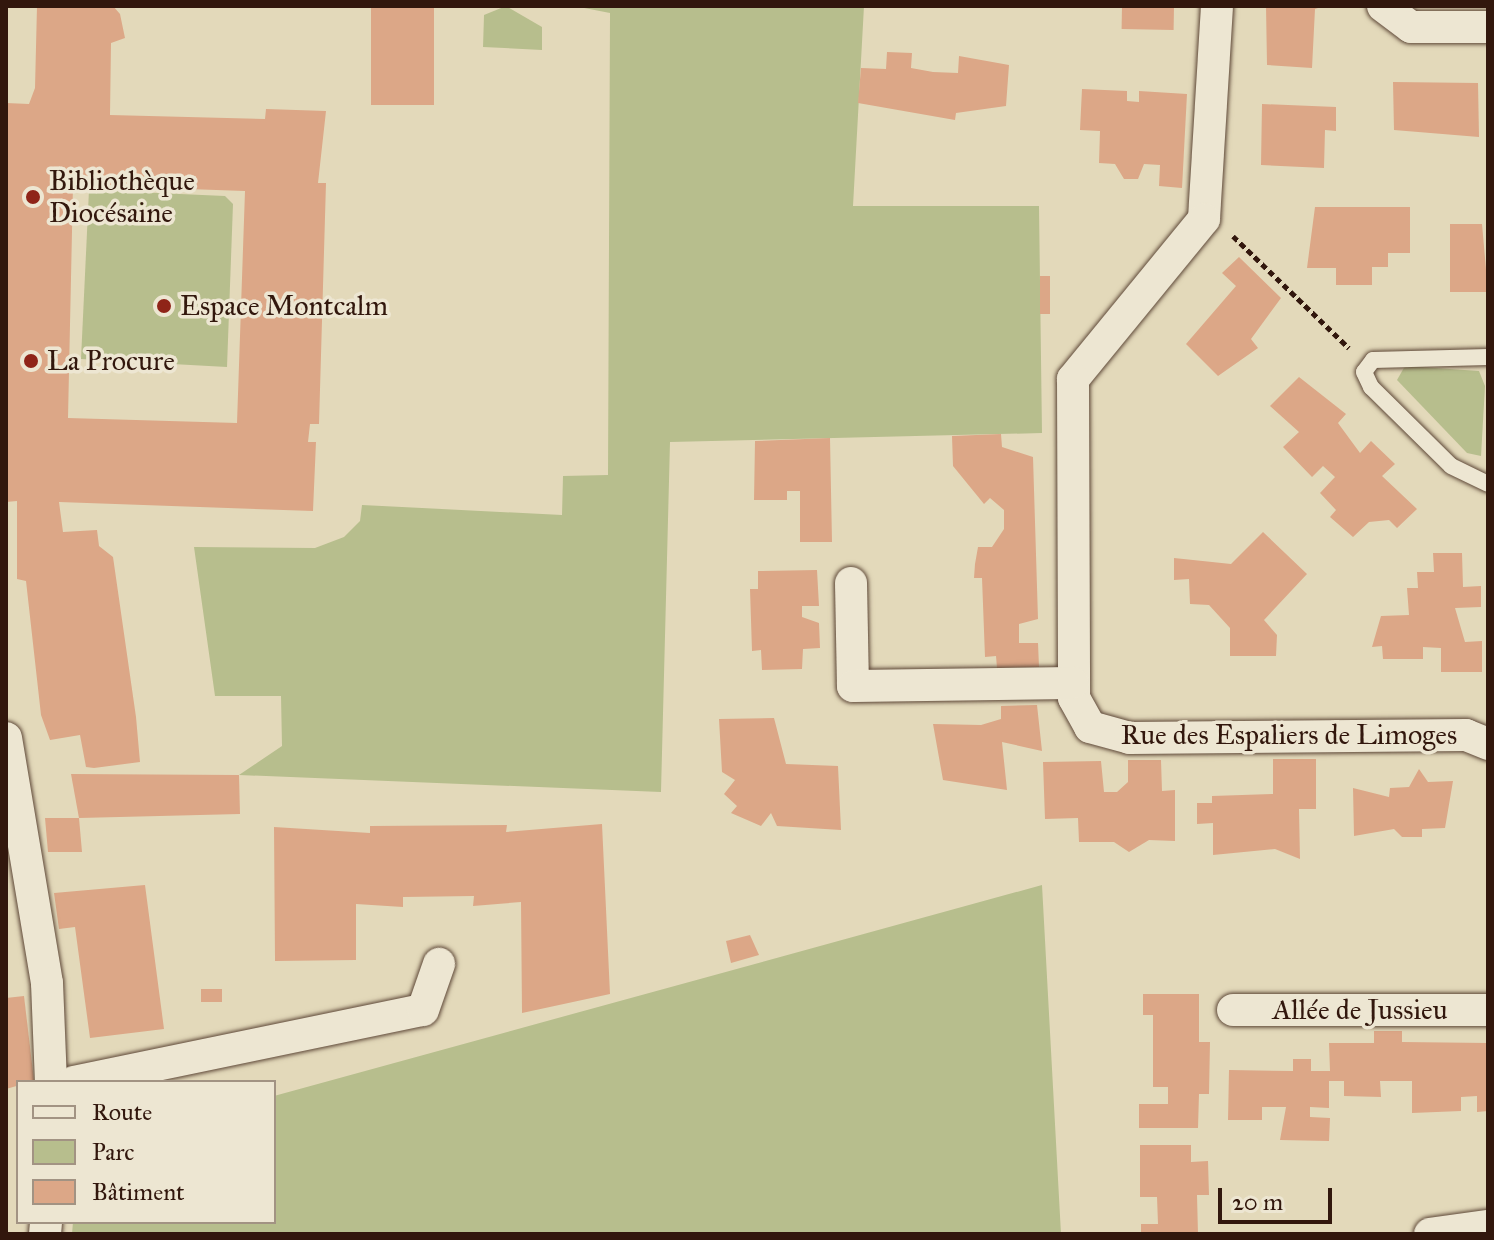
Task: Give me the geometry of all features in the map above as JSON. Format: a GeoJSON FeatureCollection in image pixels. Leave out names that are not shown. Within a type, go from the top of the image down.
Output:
{"type":"FeatureCollection","features":[{"type":"Feature","properties":{"kind":"street"},"geometry":{"type":"LineString","coordinates":[[1204,219],[1217,6]]}},
{"type":"Feature","properties":{"kind":"street"},"geometry":{"type":"LineString","coordinates":[[1383,6],[1411,27],[1488,27]]}},
{"type":"Feature","properties":{"kind":"street","name":"Rue des Espaliers de Limoges"},"geometry":{"type":"LineString","coordinates":[[1204,219],[1073,379],[1073,683],[1081,715],[1109,736],[1466,735],[1488,744]]}},
{"type":"Feature","properties":{"kind":"street"},"geometry":{"type":"LineString","coordinates":[[851,583],[853,686],[1073,683]]}},
{"type":"Feature","properties":{"kind":"street"},"geometry":{"type":"LineString","coordinates":[[6,738],[47,983],[51,1080]]}},
{"type":"Feature","properties":{"kind":"street"},"geometry":{"type":"LineString","coordinates":[[84,1080],[423,1010],[439,964]]}},
{"type":"Feature","properties":{"kind":"street","name":"Allée de Jussieu"},"geometry":{"type":"LineString","coordinates":[[1233,1010],[1488,1010]]}},
{"type":"Feature","properties":{"kind":"street"},"geometry":{"type":"LineString","coordinates":[[1430,1234],[1488,1226]]}},
{"type":"Feature","properties":{"kind":"lane"},"geometry":{"type":"LineString","coordinates":[[1488,357],[1365,364],[1371,387],[1451,466],[1488,484]]}},
{"type":"Feature","properties":{"kind":"path"},"geometry":{"type":"LineString","coordinates":[[1204,219],[1241,241],[1365,364]]}},
{"type":"Feature","properties":{"kind":"green space"},"geometry":{"type":"Polygon","coordinates":[[[506,6],[542,27],[542,50],[483,47],[484,15],[506,6]]]}},
{"type":"Feature","properties":{"kind":"green space"},"geometry":{"type":"Polygon","coordinates":[[[574,6],[864,6],[853,206],[1039,206],[1042,433],[670,442],[661,792],[239,775],[282,746],[281,696],[215,696],[194,547],[315,548],[344,537],[360,521],[362,505],[562,515],[563,476],[608,475],[610,13],[574,6]]]}},
{"type":"Feature","properties":{"kind":"green space"},"geometry":{"type":"Polygon","coordinates":[[[89,190],[225,196],[233,204],[227,367],[81,359],[89,190]]]}},
{"type":"Feature","properties":{"kind":"green space"},"geometry":{"type":"Polygon","coordinates":[[[1405,366],[1479,371],[1485,386],[1481,456],[1467,453],[1397,380],[1405,366]]]}},
{"type":"Feature","properties":{"kind":"green space"},"geometry":{"type":"Polygon","coordinates":[[[1042,885],[1061,1234],[72,1234],[73,1224],[276,1224],[276,1095],[1042,885]]]}},
{"type":"Feature","properties":{"kind":"building"},"geometry":{"type":"Polygon","coordinates":[[[37,6],[113,6],[120,14],[125,38],[111,43],[110,115],[265,119],[266,109],[326,111],[318,183],[326,183],[319,424],[310,424],[308,442],[316,442],[313,511],[59,502],[63,532],[97,530],[99,546],[113,557],[136,717],[140,762],[94,768],[86,767],[80,735],[50,740],[41,715],[26,581],[17,579],[17,501],[6,502],[6,103],[29,104],[35,88],[37,6]],[[73,185],[68,418],[237,423],[245,191],[73,185]]]}},
{"type":"Feature","properties":{"kind":"building"},"geometry":{"type":"Polygon","coordinates":[[[371,6],[434,6],[434,105],[371,105],[371,6]]]}},
{"type":"Feature","properties":{"kind":"building"},"geometry":{"type":"Polygon","coordinates":[[[1122,6],[1174,7],[1174,30],[1122,29],[1122,6]]]}},
{"type":"Feature","properties":{"kind":"building"},"geometry":{"type":"Polygon","coordinates":[[[1266,6],[1324,6],[1315,9],[1312,68],[1267,65],[1266,6]]]}},
{"type":"Feature","properties":{"kind":"building"},"geometry":{"type":"Polygon","coordinates":[[[887,52],[912,53],[911,68],[933,72],[958,73],[959,56],[1009,65],[1006,106],[956,113],[955,120],[858,103],[861,68],[886,69],[887,52]]]}},
{"type":"Feature","properties":{"kind":"building"},"geometry":{"type":"Polygon","coordinates":[[[1393,82],[1478,83],[1479,137],[1394,130],[1393,82]]]}},
{"type":"Feature","properties":{"kind":"building"},"geometry":{"type":"Polygon","coordinates":[[[1082,89],[1127,91],[1127,101],[1139,102],[1139,91],[1187,94],[1182,188],[1159,186],[1160,165],[1144,164],[1138,179],[1124,179],[1115,164],[1099,163],[1100,131],[1080,130],[1082,89]]]}},
{"type":"Feature","properties":{"kind":"building"},"geometry":{"type":"Polygon","coordinates":[[[1262,104],[1336,107],[1336,131],[1325,130],[1324,168],[1261,165],[1262,104]]]}},
{"type":"Feature","properties":{"kind":"building"},"geometry":{"type":"Polygon","coordinates":[[[1315,207],[1410,207],[1410,253],[1388,253],[1388,267],[1372,267],[1372,285],[1336,285],[1336,268],[1307,268],[1315,207]]]}},
{"type":"Feature","properties":{"kind":"building"},"geometry":{"type":"Polygon","coordinates":[[[1450,224],[1482,224],[1488,292],[1450,292],[1450,224]]]}},
{"type":"Feature","properties":{"kind":"building"},"geometry":{"type":"Polygon","coordinates":[[[1239,257],[1281,298],[1251,339],[1258,348],[1218,376],[1186,344],[1236,286],[1222,273],[1239,257]]]}},
{"type":"Feature","properties":{"kind":"building"},"geometry":{"type":"Polygon","coordinates":[[[1040,276],[1050,276],[1050,314],[1040,314],[1040,276]]]}},
{"type":"Feature","properties":{"kind":"building"},"geometry":{"type":"Polygon","coordinates":[[[1299,377],[1346,414],[1338,423],[1360,453],[1371,441],[1395,464],[1382,476],[1417,509],[1397,528],[1389,520],[1369,522],[1353,537],[1330,517],[1336,510],[1320,493],[1335,477],[1323,466],[1312,477],[1283,447],[1299,432],[1270,406],[1299,377]]]}},
{"type":"Feature","properties":{"kind":"building"},"geometry":{"type":"Polygon","coordinates":[[[1001,434],[1002,447],[1033,457],[1038,619],[1019,624],[1019,643],[1038,643],[1039,667],[997,668],[996,656],[985,657],[982,578],[974,578],[975,564],[978,547],[992,547],[1004,529],[1004,510],[990,498],[984,504],[953,466],[952,436],[1001,434]]]}},
{"type":"Feature","properties":{"kind":"building"},"geometry":{"type":"Polygon","coordinates":[[[830,438],[832,542],[800,542],[800,491],[787,491],[787,500],[754,500],[755,441],[830,438]]]}},
{"type":"Feature","properties":{"kind":"building"},"geometry":{"type":"Polygon","coordinates":[[[1263,532],[1307,574],[1264,620],[1277,635],[1276,656],[1230,656],[1230,628],[1209,605],[1190,604],[1189,579],[1174,580],[1174,558],[1231,564],[1263,532]]]}},
{"type":"Feature","properties":{"kind":"building"},"geometry":{"type":"Polygon","coordinates":[[[1433,553],[1462,553],[1463,587],[1481,586],[1481,607],[1455,608],[1465,642],[1482,641],[1482,672],[1441,672],[1441,648],[1423,647],[1423,659],[1383,659],[1382,646],[1372,647],[1381,616],[1409,615],[1407,588],[1418,588],[1417,572],[1434,572],[1433,553]]]}},
{"type":"Feature","properties":{"kind":"building"},"geometry":{"type":"Polygon","coordinates":[[[817,570],[819,606],[802,606],[802,617],[819,623],[820,648],[803,649],[802,669],[762,670],[761,650],[752,651],[750,589],[758,589],[758,571],[817,570]]]}},
{"type":"Feature","properties":{"kind":"building"},"geometry":{"type":"Polygon","coordinates":[[[1037,705],[1042,751],[1002,742],[1007,790],[943,780],[933,724],[981,725],[1001,719],[1001,706],[1037,705]]]}},
{"type":"Feature","properties":{"kind":"building"},"geometry":{"type":"Polygon","coordinates":[[[774,718],[786,764],[838,766],[841,830],[777,826],[771,813],[761,826],[731,813],[737,806],[724,794],[735,780],[722,772],[719,719],[774,718]]]}},
{"type":"Feature","properties":{"kind":"building"},"geometry":{"type":"Polygon","coordinates":[[[1273,759],[1316,759],[1316,809],[1299,809],[1300,859],[1275,849],[1213,855],[1213,823],[1197,824],[1197,803],[1212,803],[1212,796],[1273,794],[1273,759]]]}},
{"type":"Feature","properties":{"kind":"building"},"geometry":{"type":"Polygon","coordinates":[[[1128,760],[1161,760],[1162,791],[1175,790],[1175,841],[1149,840],[1129,852],[1114,842],[1079,842],[1078,818],[1045,819],[1043,762],[1101,761],[1104,792],[1117,792],[1128,782],[1128,760]]]}},
{"type":"Feature","properties":{"kind":"building"},"geometry":{"type":"Polygon","coordinates":[[[1419,769],[1428,782],[1453,781],[1445,828],[1422,829],[1422,837],[1402,837],[1394,829],[1354,836],[1353,788],[1389,797],[1390,788],[1409,787],[1419,769]]]}},
{"type":"Feature","properties":{"kind":"building"},"geometry":{"type":"Polygon","coordinates":[[[71,774],[239,775],[240,814],[79,818],[71,774]]]}},
{"type":"Feature","properties":{"kind":"building"},"geometry":{"type":"Polygon","coordinates":[[[45,818],[79,818],[82,852],[48,852],[45,818]]]}},
{"type":"Feature","properties":{"kind":"building"},"geometry":{"type":"Polygon","coordinates":[[[602,824],[610,994],[522,1013],[521,902],[473,906],[474,896],[403,897],[403,907],[356,904],[356,960],[275,961],[274,827],[370,833],[370,826],[507,825],[506,832],[602,824]]]}},
{"type":"Feature","properties":{"kind":"building"},"geometry":{"type":"Polygon","coordinates":[[[145,885],[164,1029],[90,1038],[75,927],[59,929],[54,893],[145,885]]]}},
{"type":"Feature","properties":{"kind":"building"},"geometry":{"type":"Polygon","coordinates":[[[750,935],[759,955],[731,963],[726,941],[750,935]]]}},
{"type":"Feature","properties":{"kind":"building"},"geometry":{"type":"Polygon","coordinates":[[[201,989],[222,989],[222,1002],[201,1002],[201,989]]]}},
{"type":"Feature","properties":{"kind":"building"},"geometry":{"type":"Polygon","coordinates":[[[1143,994],[1199,994],[1199,1042],[1210,1042],[1209,1094],[1199,1094],[1198,1128],[1139,1128],[1139,1104],[1168,1104],[1168,1087],[1153,1087],[1153,1015],[1143,1015],[1143,994]]]}},
{"type":"Feature","properties":{"kind":"building"},"geometry":{"type":"Polygon","coordinates":[[[24,996],[34,1080],[16,1080],[16,1086],[6,1089],[6,998],[24,996]]]}},
{"type":"Feature","properties":{"kind":"building"},"geometry":{"type":"Polygon","coordinates":[[[1374,1031],[1402,1031],[1402,1042],[1488,1043],[1488,1111],[1477,1112],[1477,1096],[1461,1097],[1461,1111],[1412,1113],[1412,1081],[1380,1081],[1381,1097],[1344,1096],[1344,1081],[1329,1081],[1329,1108],[1310,1107],[1310,1117],[1330,1118],[1329,1141],[1280,1140],[1286,1107],[1262,1107],[1262,1120],[1228,1120],[1229,1070],[1293,1071],[1293,1059],[1311,1059],[1311,1071],[1330,1071],[1329,1043],[1374,1043],[1374,1031]]]}},
{"type":"Feature","properties":{"kind":"building"},"geometry":{"type":"Polygon","coordinates":[[[1140,1145],[1191,1145],[1191,1162],[1208,1161],[1209,1195],[1197,1195],[1198,1234],[1141,1234],[1141,1224],[1158,1224],[1157,1197],[1140,1197],[1140,1145]]]}},
{"type":"Feature","properties":{"kind":"place","name":"Bibliothèque Diocésaine"},"geometry":{"type":"Point","coordinates":[33,197]}},
{"type":"Feature","properties":{"kind":"place","name":"Espace Montcalm"},"geometry":{"type":"Point","coordinates":[164,306]}},
{"type":"Feature","properties":{"kind":"place","name":"La Procure"},"geometry":{"type":"Point","coordinates":[31,361]}}]}
